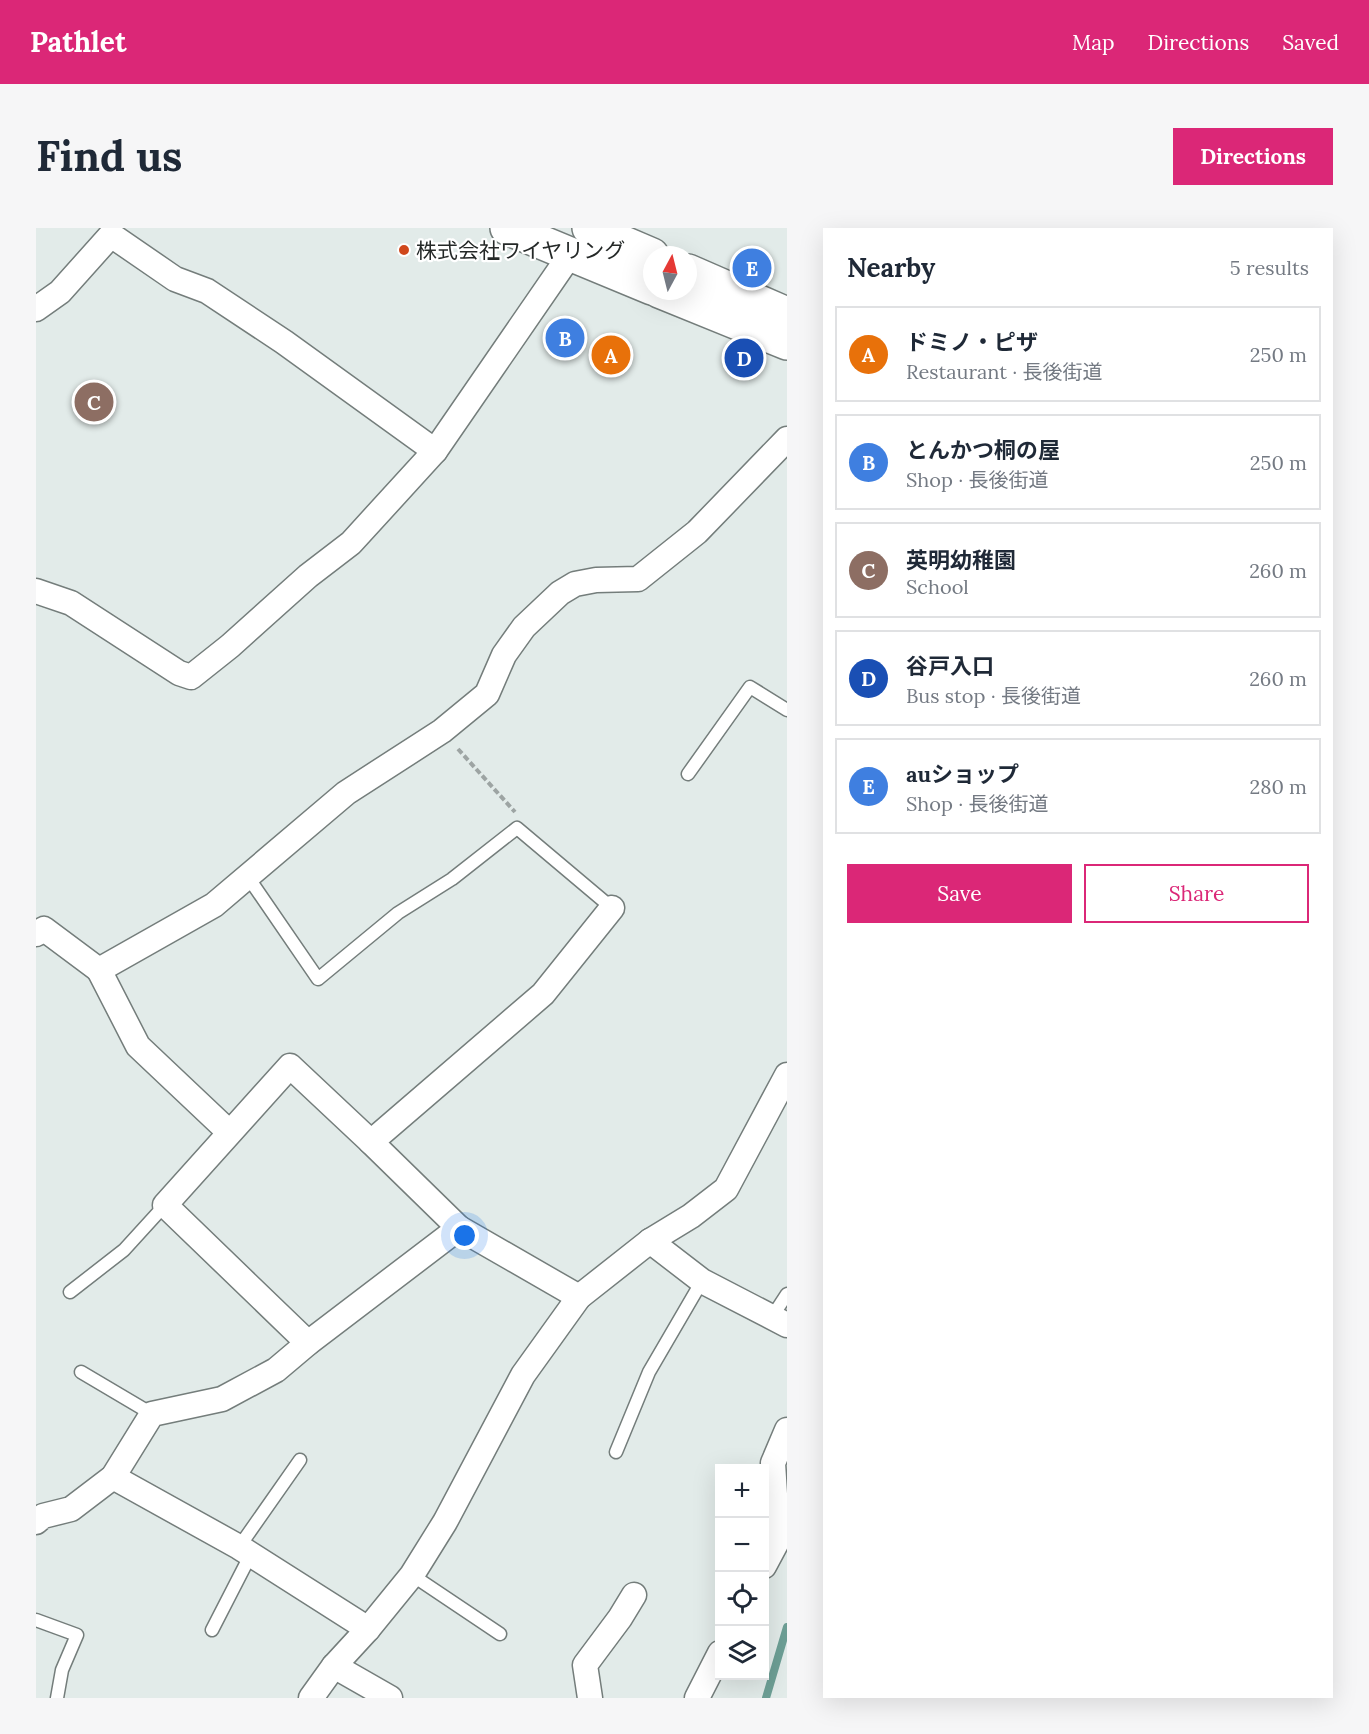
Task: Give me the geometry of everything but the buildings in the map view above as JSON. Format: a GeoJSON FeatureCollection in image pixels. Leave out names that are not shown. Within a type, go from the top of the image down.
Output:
{"type":"FeatureCollection","features":[{"type":"Feature","properties":{"kind":"main road"},"geometry":{"type":"LineString","coordinates":[[507,228],[643,284]]}},
{"type":"Feature","properties":{"kind":"main road"},"geometry":{"type":"LineString","coordinates":[[589,228],[635,245]]}},
{"type":"Feature","properties":{"kind":"main road"},"geometry":{"type":"LineString","coordinates":[[697,275],[787,314]]}},
{"type":"Feature","properties":{"kind":"main road"},"geometry":{"type":"LineString","coordinates":[[681,300],[787,343]]}},
{"type":"Feature","properties":{"kind":"street"},"geometry":{"type":"LineString","coordinates":[[36,309],[60,292],[111,235],[175,279],[207,291],[274,335],[435,451]]}},
{"type":"Feature","properties":{"kind":"street"},"geometry":{"type":"LineString","coordinates":[[36,591],[71,603],[179,673],[191,677],[230,646],[308,576],[351,543],[435,451],[570,255]]}},
{"type":"Feature","properties":{"kind":"street"},"geometry":{"type":"LineString","coordinates":[[99,970],[214,905],[346,793],[442,730],[487,694],[504,655],[524,627],[560,593],[575,584],[596,580],[638,579],[697,532],[787,439]]}},
{"type":"Feature","properties":{"kind":"street"},"geometry":{"type":"LineString","coordinates":[[371,1142],[543,994],[612,908]]}},
{"type":"Feature","properties":{"kind":"street"},"geometry":{"type":"LineString","coordinates":[[36,934],[44,929],[99,970],[138,1046],[229,1132]]}},
{"type":"Feature","properties":{"kind":"street"},"geometry":{"type":"LineString","coordinates":[[308,1343],[165,1205],[290,1066],[459,1228],[579,1298]]}},
{"type":"Feature","properties":{"kind":"street"},"geometry":{"type":"LineString","coordinates":[[311,1698],[334,1666],[412,1575],[445,1522],[523,1376],[579,1298],[650,1241],[692,1216],[726,1189],[787,1075]]}},
{"type":"Feature","properties":{"kind":"street"},"geometry":{"type":"LineString","coordinates":[[38,1516],[71,1509],[113,1477],[152,1414],[222,1399],[276,1370],[459,1228]]}},
{"type":"Feature","properties":{"kind":"street"},"geometry":{"type":"LineString","coordinates":[[650,1241],[702,1281],[780,1321]]}},
{"type":"Feature","properties":{"kind":"street"},"geometry":{"type":"LineString","coordinates":[[769,1558],[778,1540],[773,1462],[787,1430]]}},
{"type":"Feature","properties":{"kind":"street"},"geometry":{"type":"LineString","coordinates":[[113,1477],[245,1551],[368,1629]]}},
{"type":"Feature","properties":{"kind":"street"},"geometry":{"type":"LineString","coordinates":[[590,1698],[578,1661],[631,1620],[634,1594]]}},
{"type":"Feature","properties":{"kind":"street"},"geometry":{"type":"LineString","coordinates":[[697,1698],[715,1663]]}},
{"type":"Feature","properties":{"kind":"street"},"geometry":{"type":"LineString","coordinates":[[334,1666],[390,1698]]}},
{"type":"Feature","properties":{"kind":"lane"},"geometry":{"type":"LineString","coordinates":[[688,774],[750,687],[787,710]]}},
{"type":"Feature","properties":{"kind":"lane"},"geometry":{"type":"LineString","coordinates":[[248,877],[318,979],[398,913],[452,879],[517,828],[612,908]]}},
{"type":"Feature","properties":{"kind":"lane"},"geometry":{"type":"LineString","coordinates":[[70,1292],[124,1250],[165,1205]]}},
{"type":"Feature","properties":{"kind":"lane"},"geometry":{"type":"LineString","coordinates":[[616,1452],[649,1372],[702,1281]]}},
{"type":"Feature","properties":{"kind":"lane"},"geometry":{"type":"LineString","coordinates":[[780,1321],[787,1294]]}},
{"type":"Feature","properties":{"kind":"lane"},"geometry":{"type":"LineString","coordinates":[[81,1371],[152,1414]]}},
{"type":"Feature","properties":{"kind":"lane"},"geometry":{"type":"LineString","coordinates":[[212,1630],[245,1551],[300,1460]]}},
{"type":"Feature","properties":{"kind":"lane"},"geometry":{"type":"LineString","coordinates":[[412,1575],[500,1634]]}},
{"type":"Feature","properties":{"kind":"lane"},"geometry":{"type":"LineString","coordinates":[[36,1620],[77,1635],[62,1670],[57,1698]]}},
{"type":"Feature","properties":{"kind":"path"},"geometry":{"type":"LineString","coordinates":[[442,730],[515,812],[517,828]]}},
{"type":"Feature","properties":{"kind":"waterway"},"geometry":{"type":"LineString","coordinates":[[766,1698],[787,1627]]}},
{"type":"Feature","properties":{"kind":"place","name":"株式会社ワイヤリング"},"geometry":{"type":"Point","coordinates":[404,250]}},
{"type":"Feature","properties":{"kind":"place","name":"auショップ"},"geometry":{"type":"Point","coordinates":[752,268]}},
{"type":"Feature","properties":{"kind":"place","name":"とんかつ桐の屋"},"geometry":{"type":"Point","coordinates":[565,338]}},
{"type":"Feature","properties":{"kind":"place","name":"ドミノ・ピザ"},"geometry":{"type":"Point","coordinates":[611,355]}},
{"type":"Feature","properties":{"kind":"place","name":"谷戸入口"},"geometry":{"type":"Point","coordinates":[744,358]}},
{"type":"Feature","properties":{"kind":"place","name":"英明幼稚園"},"geometry":{"type":"Point","coordinates":[94,402]}}]}
